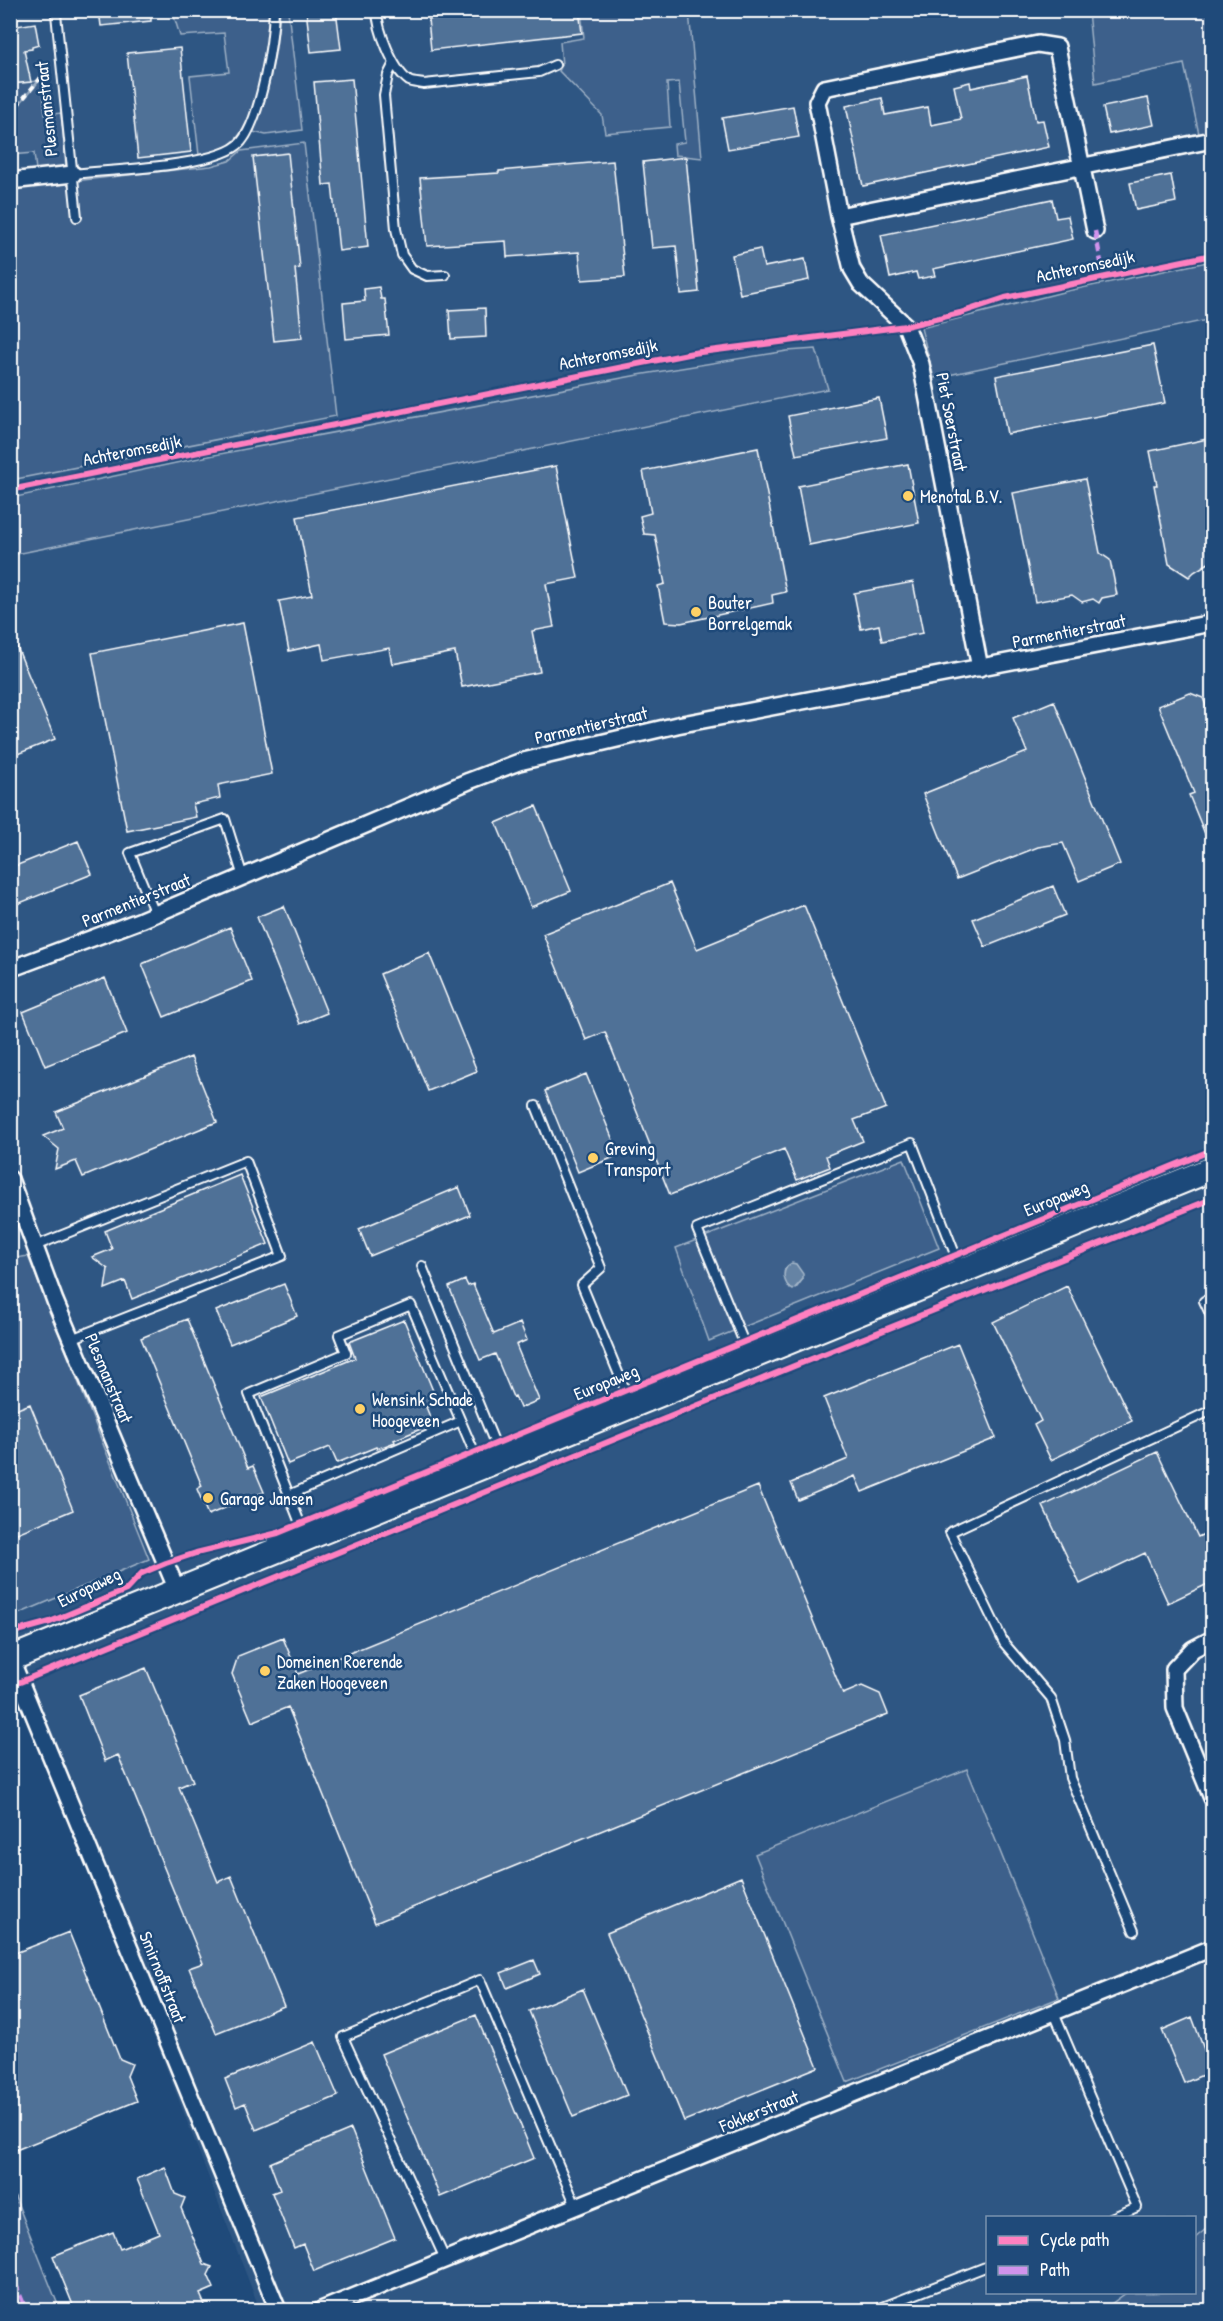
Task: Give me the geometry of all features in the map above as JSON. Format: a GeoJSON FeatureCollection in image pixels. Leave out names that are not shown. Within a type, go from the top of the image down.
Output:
{"type":"FeatureCollection","features":[{"type":"Feature","properties":{"kind":"main road","name":"Europaweg"},"geometry":{"type":"LineString","coordinates":[[11,1659],[1212,1169]]}},
{"type":"Feature","properties":{"kind":"street","name":"Achteromsedijk"},"geometry":{"type":"LineString","coordinates":[[906,326],[861,284],[852,269],[839,216],[817,102],[824,88],[1038,44],[1057,47],[1095,231]]}},
{"type":"Feature","properties":{"kind":"street"},"geometry":{"type":"LineString","coordinates":[[839,216],[1212,140]]}},
{"type":"Feature","properties":{"kind":"street","name":"Plesmanstraat"},"geometry":{"type":"LineString","coordinates":[[10,181],[72,174]]}},
{"type":"Feature","properties":{"kind":"street","name":"Piet Soerstraat"},"geometry":{"type":"LineString","coordinates":[[906,326],[921,364],[980,668]]}},
{"type":"Feature","properties":{"kind":"street","name":"Parmentierstraat"},"geometry":{"type":"LineString","coordinates":[[10,969],[155,914],[519,762],[677,724],[1212,623]]}},
{"type":"Feature","properties":{"kind":"street","name":"Plesmanstraat"},"geometry":{"type":"LineString","coordinates":[[10,1179],[71,1339],[177,1590]]}},
{"type":"Feature","properties":{"kind":"street"},"geometry":{"type":"LineString","coordinates":[[1212,1640],[1193,1649],[1174,1669],[1175,1708],[1212,1798]]}},
{"type":"Feature","properties":{"kind":"street","name":"Smirnoffstraat"},"geometry":{"type":"LineString","coordinates":[[11,1659],[278,2310]]}},
{"type":"Feature","properties":{"kind":"street","name":"Fokkerstraat"},"geometry":{"type":"LineString","coordinates":[[321,2310],[1212,1948]]}},
{"type":"Feature","properties":{"kind":"lane"},"geometry":{"type":"LineString","coordinates":[[77,217],[72,174],[193,161],[223,154],[241,143],[253,117],[266,71],[274,10]]}},
{"type":"Feature","properties":{"kind":"lane"},"geometry":{"type":"LineString","coordinates":[[376,10],[377,22],[394,63],[409,81],[424,84],[539,72],[555,65]]}},
{"type":"Feature","properties":{"kind":"lane","name":"Plesmanstraat"},"geometry":{"type":"LineString","coordinates":[[56,14],[72,174]]}},
{"type":"Feature","properties":{"kind":"lane"},"geometry":{"type":"LineString","coordinates":[[394,63],[388,75],[384,95],[396,229],[402,255],[412,269],[427,276],[445,275]]}},
{"type":"Feature","properties":{"kind":"lane"},"geometry":{"type":"LineString","coordinates":[[155,914],[130,853],[225,819],[243,877]]}},
{"type":"Feature","properties":{"kind":"lane"},"geometry":{"type":"LineString","coordinates":[[536,1106],[601,1268],[582,1285],[631,1406]]}},
{"type":"Feature","properties":{"kind":"lane"},"geometry":{"type":"LineString","coordinates":[[750,1358],[697,1229],[912,1143],[961,1272]]}},
{"type":"Feature","properties":{"kind":"lane"},"geometry":{"type":"LineString","coordinates":[[35,1246],[246,1161],[282,1256],[71,1339]]}},
{"type":"Feature","properties":{"kind":"lane"},"geometry":{"type":"LineString","coordinates":[[422,1266],[491,1462]]}},
{"type":"Feature","properties":{"kind":"lane"},"geometry":{"type":"LineString","coordinates":[[1212,1297],[1204,1301],[1212,1318]]}},
{"type":"Feature","properties":{"kind":"lane"},"geometry":{"type":"LineString","coordinates":[[306,1538],[249,1394],[346,1353],[339,1335],[411,1305],[461,1421],[491,1462]]}},
{"type":"Feature","properties":{"kind":"lane"},"geometry":{"type":"LineString","coordinates":[[1134,1931],[1070,1778],[1065,1740],[1051,1698],[1004,1643],[950,1532],[1212,1410]]}},
{"type":"Feature","properties":{"kind":"lane"},"geometry":{"type":"LineString","coordinates":[[290,1496],[461,1421]]}},
{"type":"Feature","properties":{"kind":"lane"},"geometry":{"type":"LineString","coordinates":[[445,2259],[344,2037],[480,1980],[576,2206]]}},
{"type":"Feature","properties":{"kind":"lane"},"geometry":{"type":"LineString","coordinates":[[1054,2013],[1137,2207],[1114,2216]]}},
{"type":"Feature","properties":{"kind":"lane"},"geometry":{"type":"LineString","coordinates":[[875,2310],[986,2266]]}},
{"type":"Feature","properties":{"kind":"path"},"geometry":{"type":"LineString","coordinates":[[10,114],[60,55]]}},
{"type":"Feature","properties":{"kind":"shaded area"},"geometry":{"type":"Polygon","coordinates":[[[11,11],[1212,11],[1212,2224],[1196,2237],[1196,2216],[986,2216],[986,2294],[1126,2294],[1105,2310],[260,2310],[11,1666],[11,11]]]}},
{"type":"Feature","properties":{"kind":"shaded area"},"geometry":{"type":"Polygon","coordinates":[[[170,11],[269,11],[267,44],[255,102],[240,134],[229,145],[219,150],[199,155],[190,76],[229,72],[224,33],[180,36],[173,13],[170,11]]]}},
{"type":"Feature","properties":{"kind":"shaded area"},"geometry":{"type":"Polygon","coordinates":[[[280,11],[288,11],[302,130],[266,135],[253,132],[271,73],[280,11]]]}},
{"type":"Feature","properties":{"kind":"shaded area"},"geometry":{"type":"Polygon","coordinates":[[[581,11],[689,11],[702,158],[675,155],[674,144],[685,142],[679,82],[667,83],[670,127],[605,133],[602,115],[559,71],[562,65],[560,42],[584,38],[581,11]]]}},
{"type":"Feature","properties":{"kind":"shaded area"},"geometry":{"type":"Polygon","coordinates":[[[1088,11],[1212,11],[1212,136],[1200,139],[1184,64],[1095,83],[1088,11]]]}},
{"type":"Feature","properties":{"kind":"shaded area"},"geometry":{"type":"Polygon","coordinates":[[[42,78],[45,115],[61,113],[66,167],[36,170],[34,153],[11,155],[11,114],[42,78]]]}},
{"type":"Feature","properties":{"kind":"shaded area"},"geometry":{"type":"Polygon","coordinates":[[[38,81],[11,113],[11,84],[38,81]]]}},
{"type":"Feature","properties":{"kind":"shaded area"},"geometry":{"type":"Polygon","coordinates":[[[304,143],[336,416],[11,480],[10,188],[211,166],[229,161],[241,151],[304,143]]]}},
{"type":"Feature","properties":{"kind":"shaded area"},"geometry":{"type":"Polygon","coordinates":[[[1212,261],[1212,319],[934,378],[921,328],[1067,291],[1212,261]]]}},
{"type":"Feature","properties":{"kind":"shaded area"},"geometry":{"type":"Polygon","coordinates":[[[816,349],[828,389],[11,555],[11,498],[204,457],[638,375],[787,351],[816,349]]]}},
{"type":"Feature","properties":{"kind":"shaded area"},"geometry":{"type":"Polygon","coordinates":[[[904,1159],[939,1248],[709,1341],[676,1248],[904,1159]],[[797,1266],[785,1269],[785,1279],[790,1289],[797,1287],[803,1279],[797,1266]]]}},
{"type":"Feature","properties":{"kind":"shaded area"},"geometry":{"type":"Polygon","coordinates":[[[28,1256],[149,1559],[11,1617],[10,1259],[28,1256]]]}},
{"type":"Feature","properties":{"kind":"shaded area"},"geometry":{"type":"Polygon","coordinates":[[[792,1263],[796,1264],[803,1274],[803,1279],[793,1290],[787,1284],[784,1276],[786,1269],[792,1263]]]}},
{"type":"Feature","properties":{"kind":"shaded area"},"geometry":{"type":"Polygon","coordinates":[[[967,1769],[1059,1998],[847,2082],[755,1854],[967,1769]]]}},
{"type":"Feature","properties":{"kind":"shaded area"},"geometry":{"type":"Polygon","coordinates":[[[11,2187],[60,2310],[21,2310],[11,2283],[11,2187]]]}},
{"type":"Feature","properties":{"kind":"shaded area"},"geometry":{"type":"Polygon","coordinates":[[[1212,2224],[1212,2310],[1103,2310],[1125,2294],[1196,2294],[1196,2237],[1212,2224]]]}},
{"type":"Feature","properties":{"kind":"building"},"geometry":{"type":"Polygon","coordinates":[[[99,10],[151,10],[151,21],[101,26],[99,10]]]}},
{"type":"Feature","properties":{"kind":"building"},"geometry":{"type":"Polygon","coordinates":[[[306,10],[336,10],[341,49],[311,52],[306,10]]]}},
{"type":"Feature","properties":{"kind":"building"},"geometry":{"type":"Polygon","coordinates":[[[510,10],[579,10],[582,33],[431,50],[428,19],[510,10]]]}},
{"type":"Feature","properties":{"kind":"building"},"geometry":{"type":"Polygon","coordinates":[[[10,18],[14,18],[17,26],[35,23],[39,45],[24,50],[31,82],[10,84],[10,18]]]}},
{"type":"Feature","properties":{"kind":"building"},"geometry":{"type":"Polygon","coordinates":[[[180,48],[191,152],[138,158],[127,53],[180,48]]]}},
{"type":"Feature","properties":{"kind":"building"},"geometry":{"type":"Polygon","coordinates":[[[1027,76],[1036,121],[1043,120],[1049,147],[863,186],[846,106],[882,98],[885,115],[928,107],[931,125],[961,119],[954,86],[970,82],[971,88],[1027,76]]]}},
{"type":"Feature","properties":{"kind":"building"},"geometry":{"type":"Polygon","coordinates":[[[352,79],[368,247],[339,251],[332,184],[323,185],[314,82],[352,79]]]}},
{"type":"Feature","properties":{"kind":"building"},"geometry":{"type":"Polygon","coordinates":[[[1148,98],[1154,125],[1109,134],[1103,107],[1148,98]]]}},
{"type":"Feature","properties":{"kind":"building"},"geometry":{"type":"Polygon","coordinates":[[[793,106],[799,137],[728,149],[722,118],[793,106]]]}},
{"type":"Feature","properties":{"kind":"building"},"geometry":{"type":"Polygon","coordinates":[[[288,153],[300,268],[295,269],[302,338],[274,341],[253,157],[288,153]]]}},
{"type":"Feature","properties":{"kind":"building"},"geometry":{"type":"Polygon","coordinates":[[[686,157],[699,292],[681,294],[676,246],[652,248],[643,162],[686,157]]]}},
{"type":"Feature","properties":{"kind":"building"},"geometry":{"type":"Polygon","coordinates":[[[613,161],[625,277],[582,280],[579,252],[507,257],[506,241],[427,246],[420,178],[499,173],[499,171],[613,161]]]}},
{"type":"Feature","properties":{"kind":"building"},"geometry":{"type":"Polygon","coordinates":[[[1171,175],[1176,202],[1136,210],[1130,183],[1171,175]]]}},
{"type":"Feature","properties":{"kind":"building"},"geometry":{"type":"Polygon","coordinates":[[[1052,199],[1056,218],[1068,216],[1073,239],[933,269],[935,276],[918,279],[916,272],[890,278],[881,235],[1052,199]]]}},
{"type":"Feature","properties":{"kind":"building"},"geometry":{"type":"Polygon","coordinates":[[[760,249],[764,267],[805,259],[809,280],[740,294],[732,255],[760,249]]]}},
{"type":"Feature","properties":{"kind":"building"},"geometry":{"type":"Polygon","coordinates":[[[379,287],[381,299],[385,299],[389,335],[346,339],[343,303],[365,301],[364,289],[379,287]]]}},
{"type":"Feature","properties":{"kind":"building"},"geometry":{"type":"Polygon","coordinates":[[[485,308],[486,337],[451,339],[449,310],[485,308]]]}},
{"type":"Feature","properties":{"kind":"building"},"geometry":{"type":"Polygon","coordinates":[[[1153,345],[1165,403],[1007,434],[996,376],[1153,345]]]}},
{"type":"Feature","properties":{"kind":"building"},"geometry":{"type":"Polygon","coordinates":[[[879,398],[887,438],[796,455],[788,416],[879,398]]]}},
{"type":"Feature","properties":{"kind":"building"},"geometry":{"type":"Polygon","coordinates":[[[1212,438],[1212,561],[1189,577],[1169,564],[1150,451],[1212,438]]]}},
{"type":"Feature","properties":{"kind":"building"},"geometry":{"type":"Polygon","coordinates":[[[758,448],[786,592],[772,595],[773,603],[681,623],[665,622],[658,586],[665,584],[655,535],[644,534],[640,516],[651,513],[643,471],[758,448]]]}},
{"type":"Feature","properties":{"kind":"building"},"geometry":{"type":"Polygon","coordinates":[[[908,464],[919,523],[809,545],[798,486],[908,464]]]}},
{"type":"Feature","properties":{"kind":"building"},"geometry":{"type":"Polygon","coordinates":[[[556,466],[578,578],[546,584],[554,627],[532,631],[540,672],[462,687],[455,652],[392,664],[389,648],[324,660],[321,644],[289,651],[279,601],[312,595],[297,517],[556,466]]]}},
{"type":"Feature","properties":{"kind":"building"},"geometry":{"type":"Polygon","coordinates":[[[1085,479],[1100,553],[1110,560],[1117,595],[1102,598],[1099,603],[1093,599],[1082,602],[1072,595],[1035,602],[1013,493],[1085,479]]]}},
{"type":"Feature","properties":{"kind":"building"},"geometry":{"type":"Polygon","coordinates":[[[913,582],[923,633],[882,641],[879,625],[861,629],[854,593],[913,582]]]}},
{"type":"Feature","properties":{"kind":"building"},"geometry":{"type":"Polygon","coordinates":[[[243,623],[272,774],[218,785],[220,798],[193,804],[196,817],[127,831],[92,653],[243,623]]]}},
{"type":"Feature","properties":{"kind":"building"},"geometry":{"type":"Polygon","coordinates":[[[10,630],[55,739],[10,757],[10,630]]]}},
{"type":"Feature","properties":{"kind":"building"},"geometry":{"type":"Polygon","coordinates":[[[1190,693],[1203,698],[1212,721],[1212,851],[1189,795],[1194,793],[1158,706],[1190,693]]]}},
{"type":"Feature","properties":{"kind":"building"},"geometry":{"type":"Polygon","coordinates":[[[1054,701],[1120,864],[1079,881],[1063,843],[1038,847],[957,879],[923,794],[1027,752],[1013,718],[1054,701]]]}},
{"type":"Feature","properties":{"kind":"building"},"geometry":{"type":"Polygon","coordinates":[[[536,806],[571,891],[531,907],[496,823],[536,806]]]}},
{"type":"Feature","properties":{"kind":"building"},"geometry":{"type":"Polygon","coordinates":[[[78,841],[92,874],[10,907],[10,868],[78,841]]]}},
{"type":"Feature","properties":{"kind":"building"},"geometry":{"type":"Polygon","coordinates":[[[670,883],[697,949],[804,905],[886,1108],[854,1120],[863,1141],[826,1156],[830,1167],[797,1180],[784,1149],[670,1195],[605,1032],[586,1040],[543,934],[670,883]]]}},
{"type":"Feature","properties":{"kind":"building"},"geometry":{"type":"Polygon","coordinates":[[[1053,886],[1065,915],[985,947],[973,919],[1053,886]]]}},
{"type":"Feature","properties":{"kind":"building"},"geometry":{"type":"Polygon","coordinates":[[[284,906],[327,1013],[300,1024],[257,917],[284,906]]]}},
{"type":"Feature","properties":{"kind":"building"},"geometry":{"type":"Polygon","coordinates":[[[230,927],[252,981],[164,1017],[142,964],[230,927]]]}},
{"type":"Feature","properties":{"kind":"building"},"geometry":{"type":"Polygon","coordinates":[[[429,953],[477,1071],[428,1091],[380,974],[429,953]]]}},
{"type":"Feature","properties":{"kind":"building"},"geometry":{"type":"Polygon","coordinates":[[[105,978],[127,1033],[45,1066],[23,1012],[105,978]]]}},
{"type":"Feature","properties":{"kind":"building"},"geometry":{"type":"Polygon","coordinates":[[[191,1057],[217,1122],[83,1177],[76,1161],[55,1169],[59,1149],[43,1136],[63,1128],[56,1112],[191,1057]]]}},
{"type":"Feature","properties":{"kind":"building"},"geometry":{"type":"Polygon","coordinates":[[[586,1074],[619,1155],[578,1172],[545,1091],[586,1074]]]}},
{"type":"Feature","properties":{"kind":"building"},"geometry":{"type":"Polygon","coordinates":[[[240,1175],[268,1244],[132,1299],[125,1281],[105,1289],[108,1269],[92,1257],[112,1249],[105,1231],[240,1175]]]}},
{"type":"Feature","properties":{"kind":"building"},"geometry":{"type":"Polygon","coordinates":[[[459,1187],[470,1215],[370,1256],[359,1229],[459,1187]]]}},
{"type":"Feature","properties":{"kind":"building"},"geometry":{"type":"Polygon","coordinates":[[[465,1280],[468,1286],[473,1284],[494,1334],[520,1323],[527,1340],[516,1345],[539,1400],[520,1408],[495,1354],[480,1360],[449,1287],[465,1280]]]}},
{"type":"Feature","properties":{"kind":"building"},"geometry":{"type":"Polygon","coordinates":[[[284,1284],[297,1316],[230,1344],[216,1311],[284,1284]]]}},
{"type":"Feature","properties":{"kind":"building"},"geometry":{"type":"Polygon","coordinates":[[[1067,1286],[1132,1421],[1051,1460],[1034,1425],[1041,1421],[993,1322],[1067,1286]]]}},
{"type":"Feature","properties":{"kind":"building"},"geometry":{"type":"Polygon","coordinates":[[[187,1319],[248,1468],[253,1466],[264,1492],[208,1515],[197,1489],[202,1486],[141,1338],[187,1319]]]}},
{"type":"Feature","properties":{"kind":"building"},"geometry":{"type":"Polygon","coordinates":[[[404,1320],[438,1403],[426,1407],[433,1424],[394,1440],[395,1442],[337,1463],[330,1447],[288,1464],[261,1397],[355,1358],[349,1342],[404,1320]]]}},
{"type":"Feature","properties":{"kind":"building"},"geometry":{"type":"Polygon","coordinates":[[[958,1344],[996,1438],[862,1492],[855,1476],[798,1500],[791,1483],[848,1459],[824,1398],[958,1344]]]}},
{"type":"Feature","properties":{"kind":"building"},"geometry":{"type":"Polygon","coordinates":[[[30,1404],[73,1510],[10,1536],[10,1412],[30,1404]]]}},
{"type":"Feature","properties":{"kind":"building"},"geometry":{"type":"Polygon","coordinates":[[[1157,1452],[1198,1537],[1212,1530],[1212,1582],[1168,1603],[1145,1553],[1080,1584],[1043,1506],[1157,1452]]]}},
{"type":"Feature","properties":{"kind":"building"},"geometry":{"type":"Polygon","coordinates":[[[758,1486],[843,1694],[862,1686],[880,1694],[888,1714],[375,1923],[288,1707],[252,1722],[232,1674],[238,1656],[283,1638],[298,1674],[758,1486]]]}},
{"type":"Feature","properties":{"kind":"building"},"geometry":{"type":"Polygon","coordinates":[[[146,1668],[193,1781],[179,1787],[218,1882],[231,1876],[284,2006],[216,2033],[189,1968],[203,1963],[118,1755],[105,1761],[79,1695],[146,1668]]]}},
{"type":"Feature","properties":{"kind":"building"},"geometry":{"type":"Polygon","coordinates":[[[741,1877],[818,2067],[684,2121],[607,1933],[741,1877]]]}},
{"type":"Feature","properties":{"kind":"building"},"geometry":{"type":"Polygon","coordinates":[[[69,1932],[120,2059],[132,2064],[127,2076],[137,2101],[16,2150],[10,2136],[10,1955],[69,1932]]]}},
{"type":"Feature","properties":{"kind":"building"},"geometry":{"type":"Polygon","coordinates":[[[534,1960],[540,1974],[507,1988],[501,1973],[534,1960]]]}},
{"type":"Feature","properties":{"kind":"building"},"geometry":{"type":"Polygon","coordinates":[[[583,1989],[627,2095],[573,2117],[529,2011],[583,1989]]]}},
{"type":"Feature","properties":{"kind":"building"},"geometry":{"type":"Polygon","coordinates":[[[476,2015],[534,2158],[440,2197],[381,2054],[476,2015]]]}},
{"type":"Feature","properties":{"kind":"building"},"geometry":{"type":"Polygon","coordinates":[[[1192,2017],[1212,2071],[1184,2083],[1162,2030],[1192,2017]]]}},
{"type":"Feature","properties":{"kind":"building"},"geometry":{"type":"Polygon","coordinates":[[[315,2042],[338,2096],[256,2130],[245,2103],[236,2107],[225,2079],[315,2042]]]}},
{"type":"Feature","properties":{"kind":"building"},"geometry":{"type":"Polygon","coordinates":[[[351,2129],[395,2238],[314,2271],[303,2244],[294,2248],[272,2193],[280,2190],[270,2163],[351,2129]]]}},
{"type":"Feature","properties":{"kind":"building"},"geometry":{"type":"Polygon","coordinates":[[[165,2167],[175,2194],[185,2198],[181,2208],[204,2264],[212,2267],[208,2275],[214,2288],[200,2294],[207,2310],[75,2310],[53,2256],[113,2232],[120,2249],[159,2233],[137,2179],[165,2167]]]}},
{"type":"Feature","properties":{"kind":"marked path"},"geometry":{"type":"LineString","coordinates":[[1095,231],[1104,277]]}},
{"type":"Feature","properties":{"kind":"marked path"},"geometry":{"type":"LineString","coordinates":[[10,2270],[26,2310]]}},
{"type":"Feature","properties":{"kind":"cycle path"},"geometry":{"type":"LineString","coordinates":[[10,490],[693,353],[906,326],[960,313],[1005,298],[1212,255]]}},
{"type":"Feature","properties":{"kind":"cycle path"},"geometry":{"type":"LineString","coordinates":[[10,1633],[50,1622],[126,1590],[142,1573],[166,1563],[196,1553],[278,1533],[1212,1150]]}},
{"type":"Feature","properties":{"kind":"cycle path"},"geometry":{"type":"LineString","coordinates":[[20,1682],[794,1366],[1212,1199]]}},
{"type":"Feature","properties":{"kind":"place","name":"Menotal B.V."},"geometry":{"type":"Point","coordinates":[908,496]}},
{"type":"Feature","properties":{"kind":"place","name":"Bouter Borrelgemak"},"geometry":{"type":"Point","coordinates":[696,612]}},
{"type":"Feature","properties":{"kind":"place","name":"Greving Transport"},"geometry":{"type":"Point","coordinates":[593,1158]}},
{"type":"Feature","properties":{"kind":"place","name":"Wensink Schade Hoogeveen"},"geometry":{"type":"Point","coordinates":[360,1409]}},
{"type":"Feature","properties":{"kind":"place","name":"Garage Jansen"},"geometry":{"type":"Point","coordinates":[208,1498]}},
{"type":"Feature","properties":{"kind":"place","name":"Domeinen Roerende Zaken Hoogeveen"},"geometry":{"type":"Point","coordinates":[265,1671]}}]}
